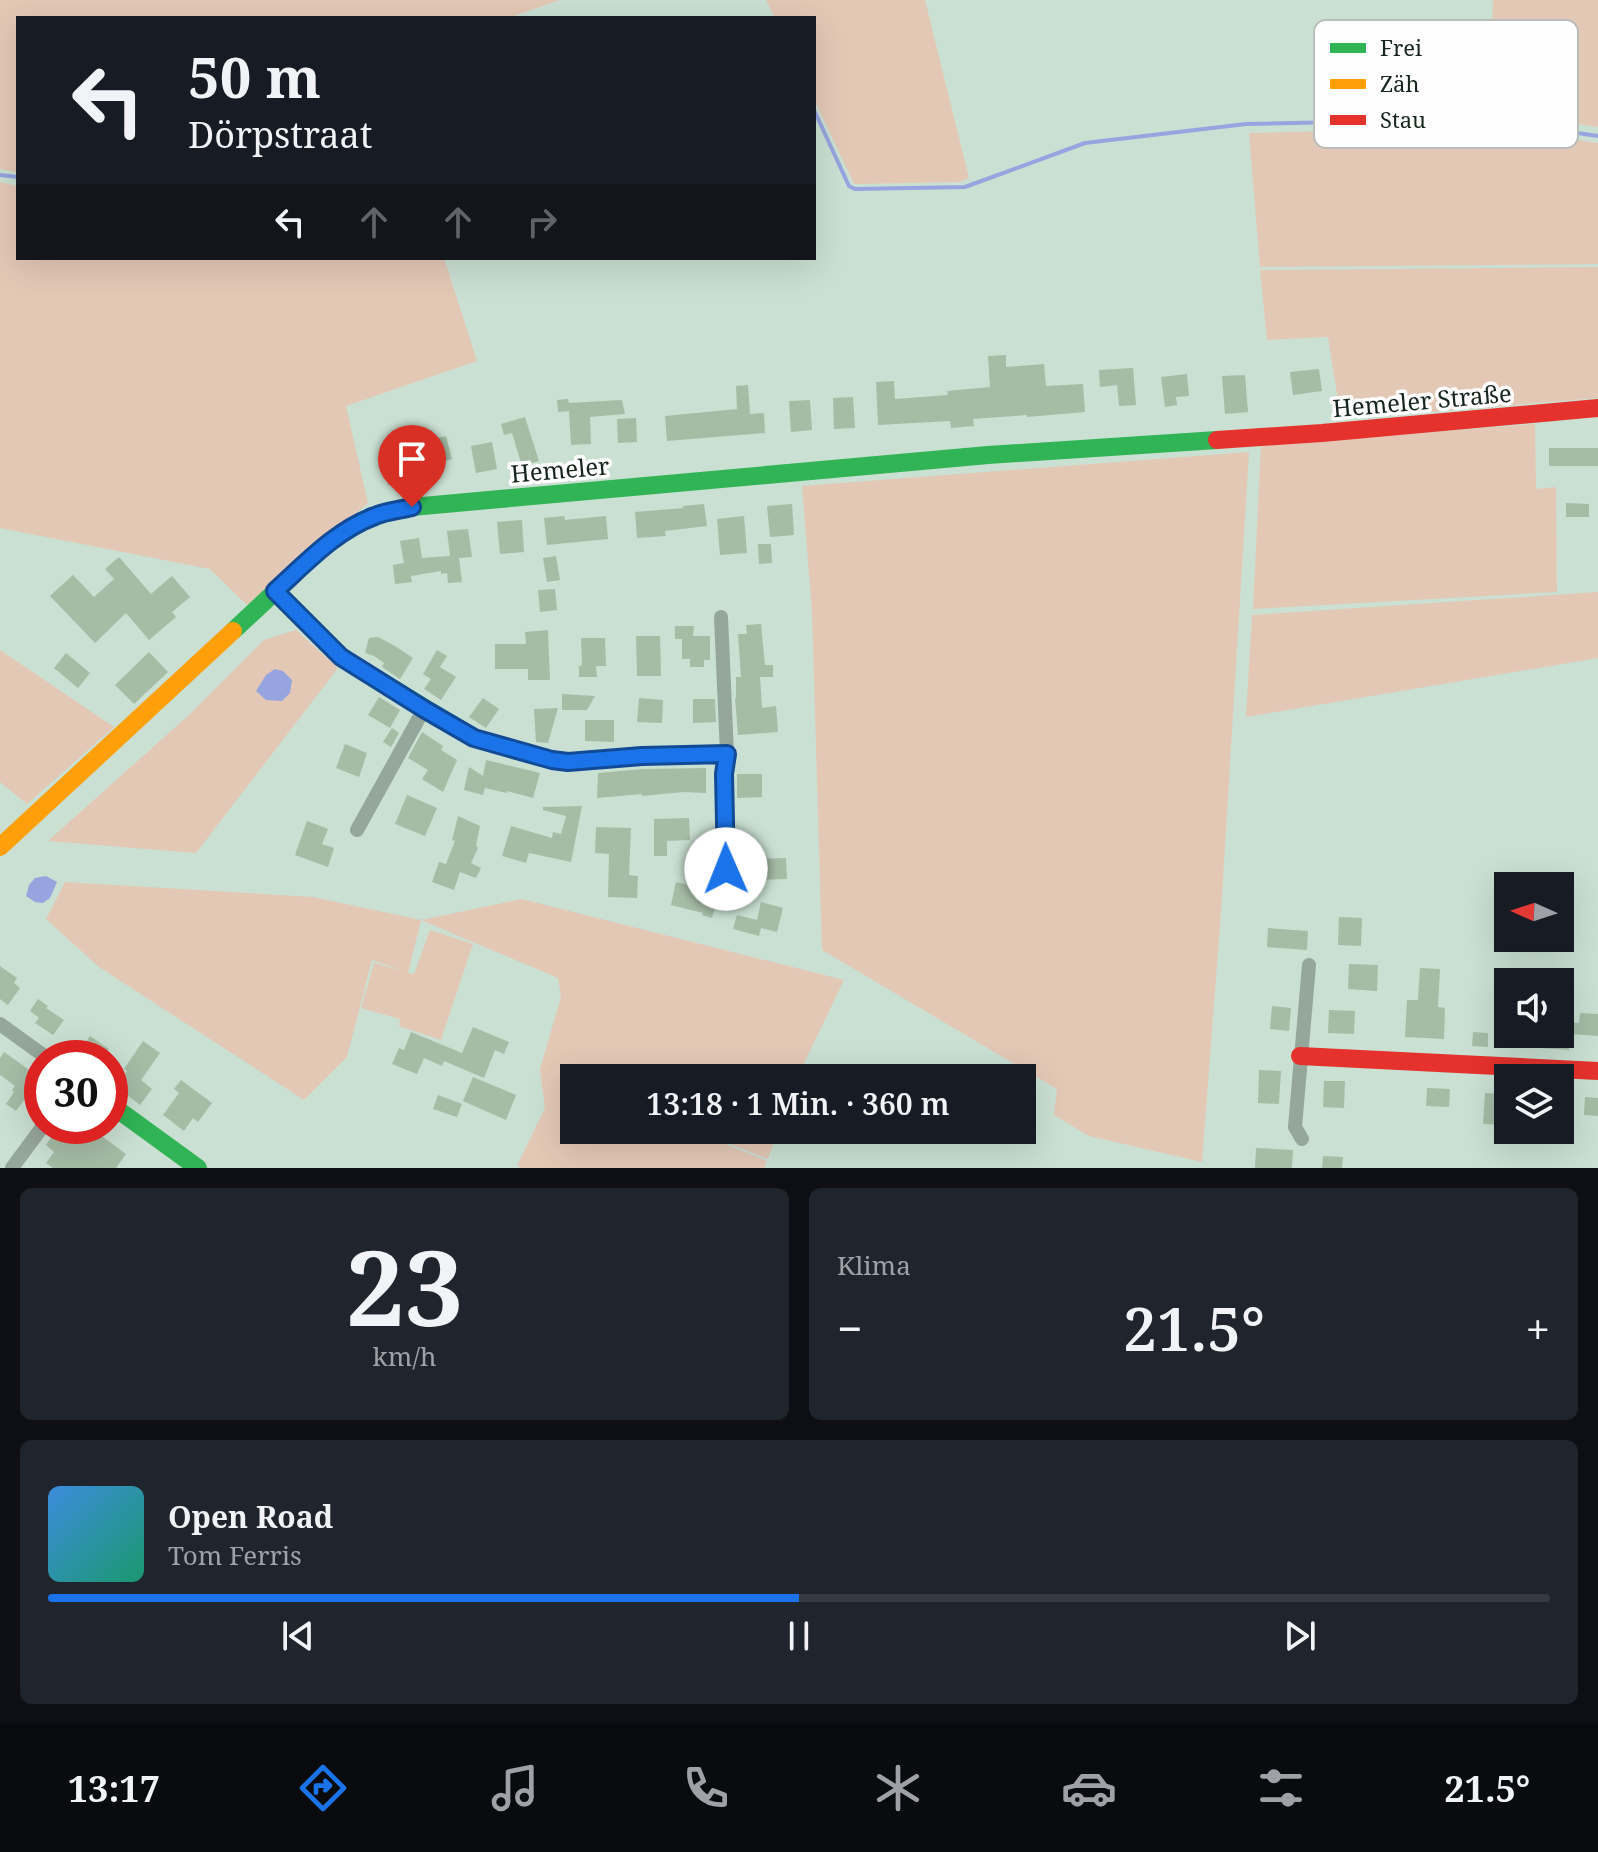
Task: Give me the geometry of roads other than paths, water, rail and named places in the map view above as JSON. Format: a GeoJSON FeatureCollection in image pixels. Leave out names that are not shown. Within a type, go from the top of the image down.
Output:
{"type":"FeatureCollection","features":[{"type":"Feature","properties":{"kind":"street","name":"Hemeler Straße"},"geometry":{"type":"LineString","coordinates":[[1251,439],[1598,408]]}},
{"type":"Feature","properties":{"kind":"street","name":"Hemeler"},"geometry":{"type":"LineString","coordinates":[[0,847],[324,546],[376,515],[412,507],[832,468],[1251,439]]}},
{"type":"Feature","properties":{"kind":"street"},"geometry":{"type":"LineString","coordinates":[[275,591],[341,657],[474,738],[568,762],[727,754]]}},
{"type":"Feature","properties":{"kind":"street"},"geometry":{"type":"LineString","coordinates":[[721,617],[727,754],[724,774],[726,869]]}},
{"type":"Feature","properties":{"kind":"street"},"geometry":{"type":"LineString","coordinates":[[357,830],[424,709]]}},
{"type":"Feature","properties":{"kind":"street"},"geometry":{"type":"LineString","coordinates":[[1302,1139],[1295,1127],[1309,965]]}},
{"type":"Feature","properties":{"kind":"street"},"geometry":{"type":"LineString","coordinates":[[0,1024],[24,1041]]}},
{"type":"Feature","properties":{"kind":"street"},"geometry":{"type":"LineString","coordinates":[[1300,1056],[1598,1071]]}},
{"type":"Feature","properties":{"kind":"street"},"geometry":{"type":"LineString","coordinates":[[128,1117],[198,1168]]}},
{"type":"Feature","properties":{"kind":"street"},"geometry":{"type":"LineString","coordinates":[[12,1168],[30,1144]]}},
{"type":"Feature","properties":{"kind":"water"},"geometry":{"type":"Polygon","coordinates":[[[275,669],[283,671],[292,680],[290,693],[282,701],[266,700],[256,691],[266,675],[275,669]]]}},
{"type":"Feature","properties":{"kind":"water"},"geometry":{"type":"Polygon","coordinates":[[[46,876],[57,882],[50,898],[43,903],[26,896],[35,878],[46,876]]]}},
{"type":"Feature","properties":{"kind":"waterway"},"geometry":{"type":"LineString","coordinates":[[816,114],[849,186],[855,189],[965,187],[1085,143],[1246,124],[1314,123]]}},
{"type":"Feature","properties":{"kind":"waterway"},"geometry":{"type":"LineString","coordinates":[[1578,133],[1598,136]]}},
{"type":"Feature","properties":{"kind":"waterway"},"geometry":{"type":"LineString","coordinates":[[0,175],[16,177]]}}]}
